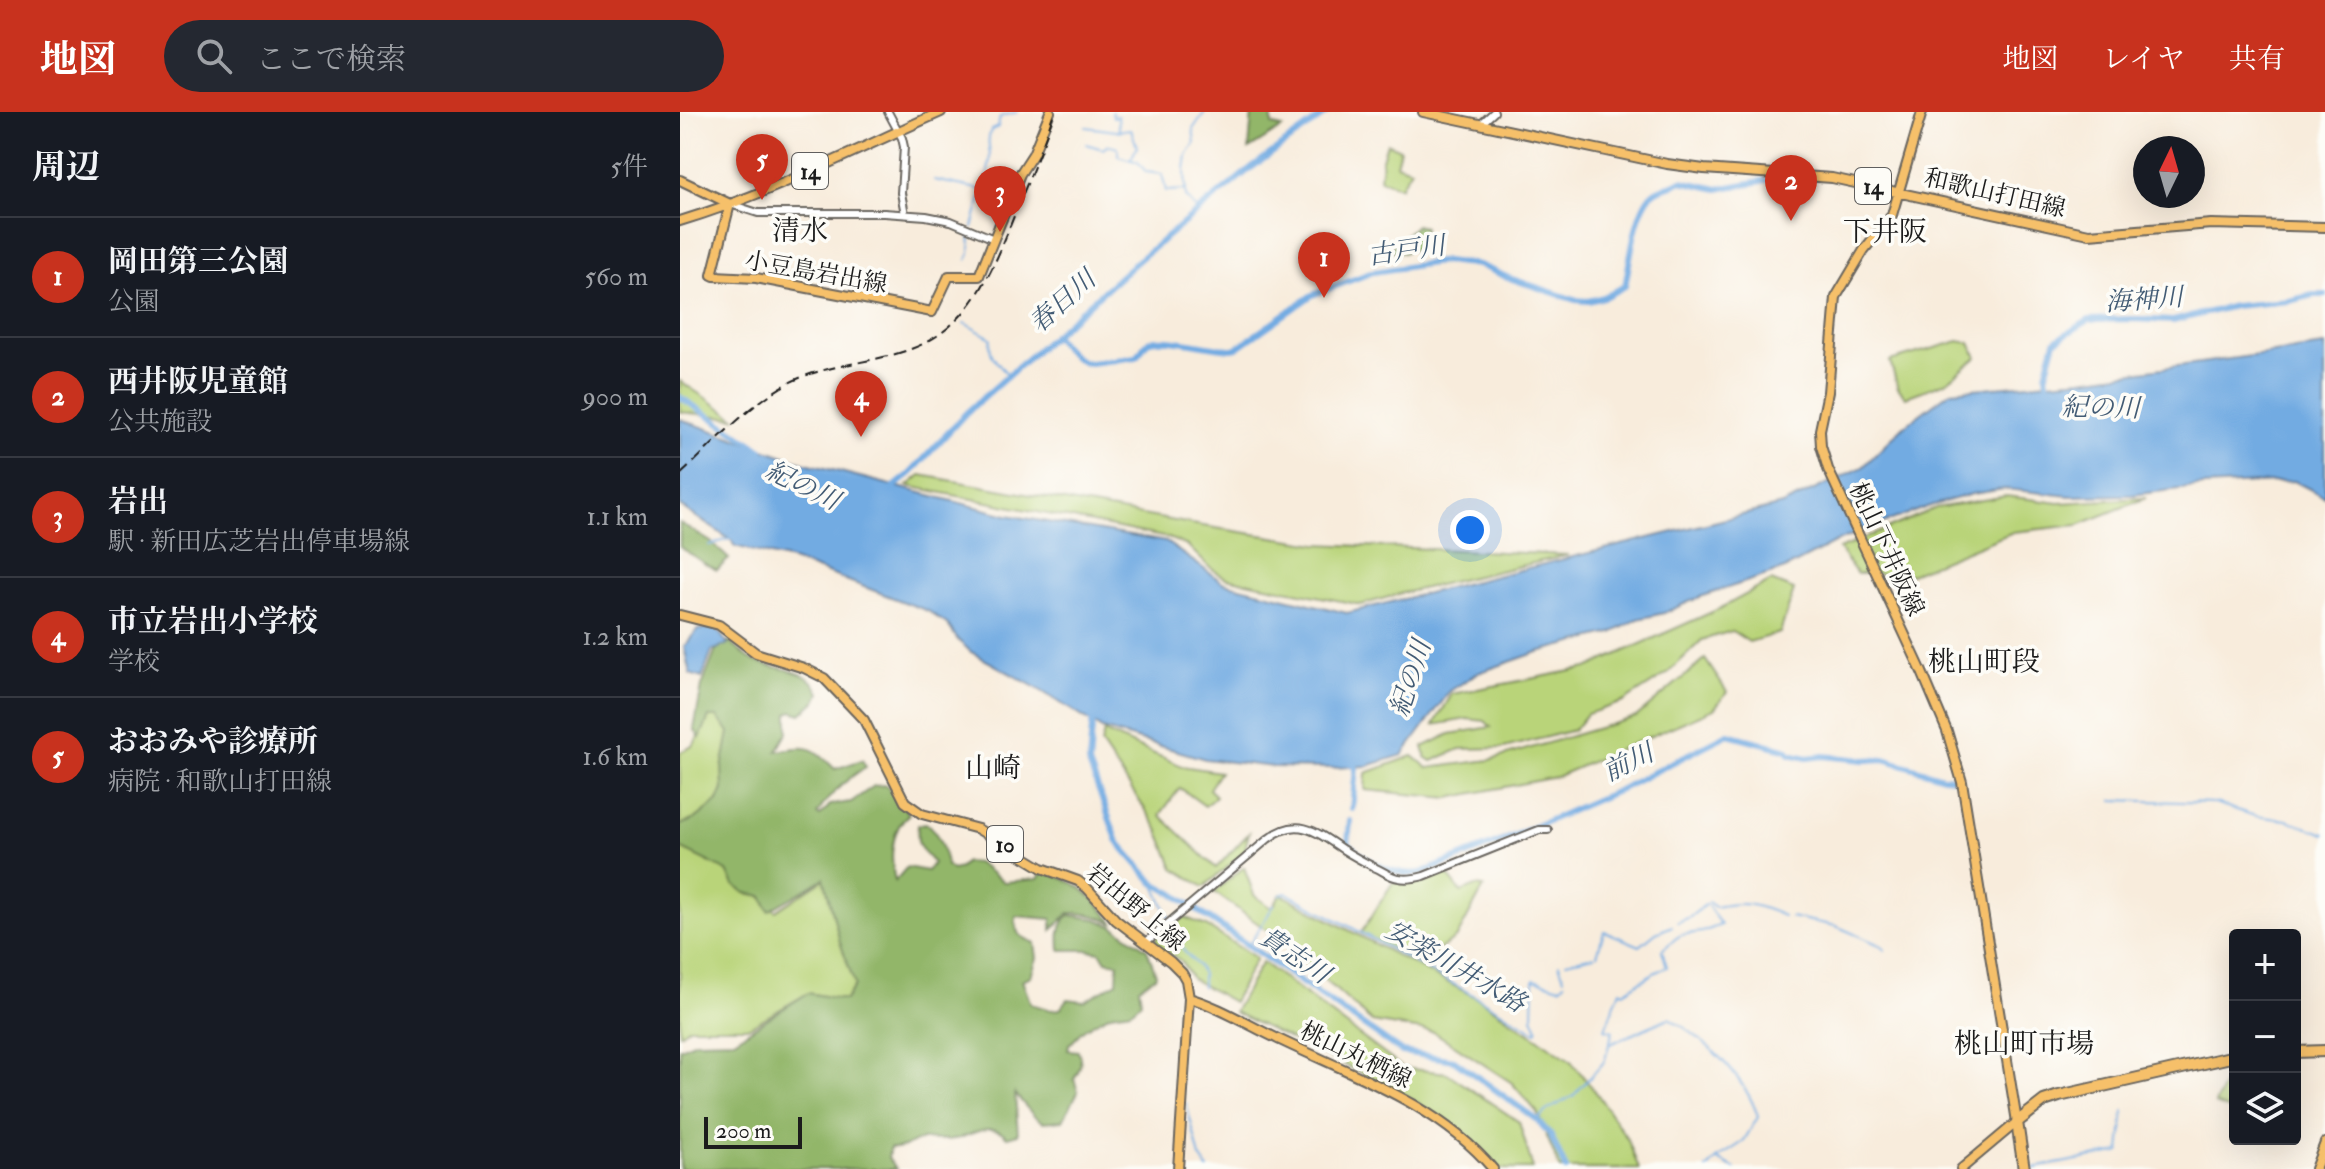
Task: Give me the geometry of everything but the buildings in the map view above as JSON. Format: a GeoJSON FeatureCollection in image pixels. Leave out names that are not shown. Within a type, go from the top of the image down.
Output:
{"type":"FeatureCollection","features":[{"type":"Feature","properties":{"kind":"highway"},"geometry":{"type":"LineString","coordinates":[[2301,1052],[2325,1051]]}},
{"type":"Feature","properties":{"kind":"highway"},"geometry":{"type":"LineString","coordinates":[[2024,1169],[2017,1122],[2044,1101],[2229,1057]]}},
{"type":"Feature","properties":{"kind":"main road","name":"14"},"geometry":{"type":"LineString","coordinates":[[680,221],[730,204],[941,112]]}},
{"type":"Feature","properties":{"kind":"main road"},"geometry":{"type":"LineString","coordinates":[[994,239],[1020,174],[1033,154],[1050,112]]}},
{"type":"Feature","properties":{"kind":"main road","name":"和歌山打田線"},"geometry":{"type":"LineString","coordinates":[[1423,112],[1669,164],[1832,178],[2089,234],[2211,224],[2325,227]]}},
{"type":"Feature","properties":{"kind":"main road","name":"桃山下井阪線"},"geometry":{"type":"LineString","coordinates":[[1922,112],[1892,215],[1864,250],[1836,297],[1829,379],[1820,430],[1821,446],[1828,469],[1947,731],[1962,782],[2017,1122]]}},
{"type":"Feature","properties":{"kind":"main road"},"geometry":{"type":"LineString","coordinates":[[680,180],[730,204]]}},
{"type":"Feature","properties":{"kind":"main road","name":"小豆島岩出線"},"geometry":{"type":"LineString","coordinates":[[730,204],[712,275],[756,278],[932,312],[946,278],[979,276],[994,239]]}},
{"type":"Feature","properties":{"kind":"main road","name":"岩出野上線"},"geometry":{"type":"LineString","coordinates":[[680,615],[719,625],[756,653],[804,668],[824,678],[864,720],[905,802],[935,819],[978,829],[1042,868],[1078,881],[1116,920],[1148,940],[1182,973],[1189,998]]}},
{"type":"Feature","properties":{"kind":"main road"},"geometry":{"type":"LineString","coordinates":[[1178,1169],[1189,998]]}},
{"type":"Feature","properties":{"kind":"main road","name":"桃山丸栖線"},"geometry":{"type":"LineString","coordinates":[[1189,998],[1396,1095],[1463,1139],[1493,1169]]}},
{"type":"Feature","properties":{"kind":"main road"},"geometry":{"type":"LineString","coordinates":[[1961,1169],[2017,1122]]}},
{"type":"Feature","properties":{"kind":"main road"},"geometry":{"type":"LineString","coordinates":[[2315,1169],[2325,1143]]}},
{"type":"Feature","properties":{"kind":"street"},"geometry":{"type":"LineString","coordinates":[[888,112],[904,147],[901,193],[905,214]]}},
{"type":"Feature","properties":{"kind":"street"},"geometry":{"type":"LineString","coordinates":[[1481,124],[1494,112]]}},
{"type":"Feature","properties":{"kind":"street"},"geometry":{"type":"LineString","coordinates":[[730,204],[758,213],[905,214],[940,218],[994,239]]}},
{"type":"Feature","properties":{"kind":"street"},"geometry":{"type":"LineString","coordinates":[[1148,940],[1277,832],[1298,827],[1318,831],[1361,861],[1388,875],[1416,878],[1539,830],[1548,830]]}},
{"type":"Feature","properties":{"kind":"green space"},"geometry":{"type":"Polygon","coordinates":[[[1252,112],[1272,112],[1272,125],[1282,128],[1249,149],[1252,112]]]}},
{"type":"Feature","properties":{"kind":"green space"},"geometry":{"type":"Polygon","coordinates":[[[1387,143],[1400,149],[1396,164],[1411,169],[1400,187],[1380,179],[1387,143]]]}},
{"type":"Feature","properties":{"kind":"green space"},"geometry":{"type":"Polygon","coordinates":[[[1416,225],[1424,227],[1421,250],[1393,251],[1391,248],[1416,225]]]}},
{"type":"Feature","properties":{"kind":"green space"},"geometry":{"type":"Polygon","coordinates":[[[1959,341],[1970,343],[1977,357],[1946,382],[1906,397],[1898,388],[1890,361],[1959,341]]]}},
{"type":"Feature","properties":{"kind":"green space"},"geometry":{"type":"Polygon","coordinates":[[[680,381],[736,418],[680,412],[680,381]]]}},
{"type":"Feature","properties":{"kind":"green space"},"geometry":{"type":"Polygon","coordinates":[[[921,475],[1317,544],[1568,555],[1361,605],[1226,578],[1209,567],[1188,546],[1168,538],[908,486],[921,475]]]}},
{"type":"Feature","properties":{"kind":"green space"},"geometry":{"type":"Polygon","coordinates":[[[2006,496],[2059,503],[2146,498],[2078,525],[2013,532],[1911,574],[1857,574],[1839,549],[1936,508],[2006,496]]]}},
{"type":"Feature","properties":{"kind":"green space"},"geometry":{"type":"Polygon","coordinates":[[[680,523],[711,542],[729,559],[717,570],[680,547],[680,523]]]}},
{"type":"Feature","properties":{"kind":"green space"},"geometry":{"type":"Polygon","coordinates":[[[1771,581],[1794,590],[1780,633],[1749,642],[1732,631],[1702,640],[1667,674],[1623,702],[1587,714],[1574,730],[1504,748],[1460,749],[1432,761],[1426,757],[1423,747],[1450,734],[1491,727],[1485,721],[1467,719],[1434,725],[1452,694],[1587,668],[1721,608],[1771,581]]]}},
{"type":"Feature","properties":{"kind":"green space"},"geometry":{"type":"Polygon","coordinates":[[[729,641],[754,661],[808,678],[820,693],[817,700],[801,714],[788,713],[788,732],[777,751],[804,748],[815,751],[835,769],[862,760],[866,767],[839,788],[817,814],[820,816],[830,805],[851,802],[874,786],[886,785],[909,814],[898,828],[893,845],[895,881],[907,867],[927,871],[933,863],[918,843],[918,825],[926,823],[938,836],[946,865],[952,870],[960,868],[965,862],[977,863],[1004,882],[1038,879],[1042,872],[1056,876],[1084,890],[1115,924],[1092,915],[1069,913],[1052,930],[1052,919],[1016,916],[1019,934],[1035,943],[1037,958],[1031,976],[1022,980],[1031,1004],[1051,1010],[1060,1009],[1068,999],[1084,1001],[1117,982],[1118,963],[1106,961],[1100,952],[1060,950],[1060,931],[1069,915],[1096,919],[1113,926],[1147,949],[1156,974],[1139,987],[1141,1001],[1137,1006],[1131,1011],[1101,1019],[1069,1044],[1068,1050],[1078,1051],[1081,1062],[1074,1079],[1078,1092],[1063,1120],[1043,1122],[1015,1094],[1018,1134],[1007,1137],[990,1129],[955,1139],[919,1140],[890,1148],[888,1158],[897,1169],[680,1169],[680,1048],[696,1041],[734,1040],[808,993],[845,1000],[855,985],[840,942],[824,878],[769,911],[762,896],[746,893],[734,885],[727,871],[680,848],[680,825],[695,819],[718,801],[723,789],[722,768],[729,732],[717,717],[709,717],[700,738],[694,729],[702,686],[717,647],[729,641]]]}},
{"type":"Feature","properties":{"kind":"green space"},"geometry":{"type":"Polygon","coordinates":[[[1705,659],[1727,692],[1714,709],[1556,777],[1449,798],[1365,790],[1366,773],[1413,756],[1428,768],[1490,760],[1636,717],[1705,659]]]}},
{"type":"Feature","properties":{"kind":"green space"},"geometry":{"type":"Polygon","coordinates":[[[721,712],[741,737],[728,791],[683,836],[732,869],[776,911],[832,874],[855,985],[846,1000],[808,993],[749,1027],[689,1027],[680,1034],[680,752],[693,746],[709,717],[721,712]]]}},
{"type":"Feature","properties":{"kind":"green space"},"geometry":{"type":"Polygon","coordinates":[[[1104,732],[1182,766],[1220,772],[1209,789],[1216,796],[1205,806],[1180,788],[1160,815],[1216,868],[1249,833],[1244,853],[1204,887],[1174,868],[1157,827],[1101,744],[1104,732]]]}},
{"type":"Feature","properties":{"kind":"green space"},"geometry":{"type":"Polygon","coordinates":[[[1244,867],[1254,895],[1272,908],[1281,894],[1479,999],[1570,1060],[1628,1140],[1639,1169],[1560,1169],[1537,1112],[1512,1083],[1434,1032],[1372,1022],[1278,938],[1214,892],[1244,867]]]}},
{"type":"Feature","properties":{"kind":"green space"},"geometry":{"type":"Polygon","coordinates":[[[1446,873],[1461,892],[1476,886],[1484,887],[1457,937],[1420,963],[1361,933],[1393,882],[1415,881],[1446,873]]]}},
{"type":"Feature","properties":{"kind":"green space"},"geometry":{"type":"Polygon","coordinates":[[[1184,917],[1206,926],[1256,958],[1233,1002],[1192,979],[1181,961],[1155,944],[1155,939],[1184,917]]]}},
{"type":"Feature","properties":{"kind":"green space"},"geometry":{"type":"Polygon","coordinates":[[[1262,962],[1403,1068],[1447,1073],[1519,1122],[1533,1169],[1496,1169],[1462,1135],[1404,1095],[1234,1012],[1262,962]]]}},
{"type":"Feature","properties":{"kind":"green space"},"geometry":{"type":"Polygon","coordinates":[[[2226,1080],[2229,1081],[2229,1110],[2215,1104],[2226,1080]]]}},
{"type":"Feature","properties":{"kind":"water","name":"紀の川"},"geometry":{"type":"Polygon","coordinates":[[[2325,346],[2325,497],[2294,481],[2204,486],[2132,495],[2070,496],[2005,489],[1972,494],[1875,526],[1840,540],[1785,569],[1700,597],[1664,613],[1638,619],[1612,633],[1538,652],[1478,673],[1450,691],[1403,755],[1367,766],[1274,767],[1205,759],[1102,729],[971,652],[948,625],[928,611],[795,561],[734,546],[732,541],[680,506],[680,419],[798,461],[1007,515],[1166,542],[1224,583],[1347,613],[1782,505],[1863,467],[1903,427],[1951,391],[2082,379],[2325,346]]]}},
{"type":"Feature","properties":{"kind":"water"},"geometry":{"type":"Polygon","coordinates":[[[715,627],[728,644],[712,651],[702,678],[690,674],[684,647],[697,630],[715,627]]]}},
{"type":"Feature","properties":{"kind":"waterway"},"geometry":{"type":"LineString","coordinates":[[984,189],[991,130],[998,127],[1000,117],[1017,112]]}},
{"type":"Feature","properties":{"kind":"waterway"},"geometry":{"type":"LineString","coordinates":[[1112,112],[1113,117],[1118,116],[1119,129]]}},
{"type":"Feature","properties":{"kind":"waterway"},"geometry":{"type":"LineString","coordinates":[[1198,211],[1186,197],[1185,170],[1187,155],[1195,143],[1193,129],[1205,112]]}},
{"type":"Feature","properties":{"kind":"waterway","name":"春日川"},"geometry":{"type":"LineString","coordinates":[[889,491],[910,474],[966,413],[1142,257],[1251,168],[1328,112]]}},
{"type":"Feature","properties":{"kind":"waterway"},"geometry":{"type":"LineString","coordinates":[[1086,127],[1116,131],[1131,129],[1137,147],[1131,159]]}},
{"type":"Feature","properties":{"kind":"waterway"},"geometry":{"type":"LineString","coordinates":[[1086,144],[1103,149],[1108,145],[1118,148],[1118,156],[1138,162],[1146,172],[1162,174],[1166,191],[1186,190]]}},
{"type":"Feature","properties":{"kind":"waterway"},"geometry":{"type":"LineString","coordinates":[[934,180],[983,190],[973,227]]}},
{"type":"Feature","properties":{"kind":"waterway","name":"古戸川"},"geometry":{"type":"LineString","coordinates":[[1054,336],[1074,357],[1090,363],[1136,357],[1146,343],[1155,340],[1232,349],[1312,295],[1373,272],[1445,261],[1479,265],[1575,300],[1588,301],[1625,286],[1637,224],[1646,202],[1656,191],[1681,181],[1718,189],[1767,180]]}},
{"type":"Feature","properties":{"kind":"waterway"},"geometry":{"type":"LineString","coordinates":[[967,260],[971,233]]}},
{"type":"Feature","properties":{"kind":"waterway","name":"海神川"},"geometry":{"type":"LineString","coordinates":[[2048,389],[2046,374],[2055,341],[2089,320],[2173,321],[2234,306],[2325,295]]}},
{"type":"Feature","properties":{"kind":"waterway"},"geometry":{"type":"LineString","coordinates":[[964,323],[991,338],[992,354],[1009,376]]}},
{"type":"Feature","properties":{"kind":"waterway"},"geometry":{"type":"LineString","coordinates":[[680,397],[762,450]]}},
{"type":"Feature","properties":{"kind":"waterway"},"geometry":{"type":"LineString","coordinates":[[709,545],[730,539]]}},
{"type":"Feature","properties":{"kind":"waterway","name":"貴志川"},"geometry":{"type":"LineString","coordinates":[[1093,715],[1089,764],[1118,842],[1154,883],[1402,1052],[1454,1060],[1537,1120],[1550,1134],[1566,1169]]}},
{"type":"Feature","properties":{"kind":"waterway","name":"前川"},"geometry":{"type":"LineString","coordinates":[[1350,821],[1348,843],[1364,856],[1382,867],[1401,873],[1421,873],[1621,789],[1728,734],[1807,758],[1884,759],[1943,777],[1957,778]]}},
{"type":"Feature","properties":{"kind":"waterway","name":"前川"},"geometry":{"type":"LineString","coordinates":[[1350,763],[1356,768],[1352,809]]}},
{"type":"Feature","properties":{"kind":"waterway","name":"前川"},"geometry":{"type":"LineString","coordinates":[[2113,800],[2215,803],[2255,816],[2287,820],[2325,834]]}},
{"type":"Feature","properties":{"kind":"waterway"},"geometry":{"type":"LineString","coordinates":[[1154,883],[1184,951],[1202,974],[1202,987]]}},
{"type":"Feature","properties":{"kind":"waterway","name":"安楽川井水路"},"geometry":{"type":"LineString","coordinates":[[1280,895],[1286,893],[1349,926],[1536,1032],[1538,1029],[1533,1017],[1534,979],[1560,987],[1565,983]]}},
{"type":"Feature","properties":{"kind":"waterway","name":"安楽川井水路"},"geometry":{"type":"LineString","coordinates":[[1708,902],[1715,907],[1750,905],[1783,916]]}},
{"type":"Feature","properties":{"kind":"waterway","name":"安楽川井水路"},"geometry":{"type":"LineString","coordinates":[[1678,922],[1706,904]]}},
{"type":"Feature","properties":{"kind":"waterway","name":"安楽川井水路"},"geometry":{"type":"LineString","coordinates":[[1249,945],[1274,905]]}},
{"type":"Feature","properties":{"kind":"waterway"},"geometry":{"type":"LineString","coordinates":[[1537,1120],[1546,1111],[1573,1096],[1604,1062],[1613,1031],[1605,1029],[1620,990],[1623,992],[1667,967],[1662,950],[1680,935],[1721,925],[1708,906]]}},
{"type":"Feature","properties":{"kind":"waterway","name":"安楽川井水路"},"geometry":{"type":"LineString","coordinates":[[1790,917],[1836,926],[1885,950]]}},
{"type":"Feature","properties":{"kind":"waterway","name":"安楽川井水路"},"geometry":{"type":"LineString","coordinates":[[1597,955],[1604,931],[1640,946],[1656,933],[1672,926]]}},
{"type":"Feature","properties":{"kind":"waterway","name":"安楽川井水路"},"geometry":{"type":"LineString","coordinates":[[1566,962],[1594,956]]}},
{"type":"Feature","properties":{"kind":"waterway","name":"安楽川井水路"},"geometry":{"type":"LineString","coordinates":[[1559,964],[1564,978]]}},
{"type":"Feature","properties":{"kind":"waterway"},"geometry":{"type":"LineString","coordinates":[[1610,1044],[1669,1018],[1696,1036],[1734,1073],[1758,1117],[1743,1142],[1707,1169]]}},
{"type":"Feature","properties":{"kind":"waterway"},"geometry":{"type":"LineString","coordinates":[[1186,1103],[1200,1157],[1208,1169]]}},
{"type":"Feature","properties":{"kind":"waterway"},"geometry":{"type":"LineString","coordinates":[[2034,1168],[2120,1152],[2124,1111]]}},
{"type":"Feature","properties":{"kind":"waterway"},"geometry":{"type":"LineString","coordinates":[[1718,1160],[1735,1169]]}},
{"type":"Feature","properties":{"kind":"railway"},"geometry":{"type":"LineString","coordinates":[[680,475],[753,407],[786,385],[821,371],[916,347],[934,338],[963,314],[991,270],[1053,115]]}},
{"type":"Feature","properties":{"kind":"place","name":"おおみや診療所"},"geometry":{"type":"Point","coordinates":[762,200]}},
{"type":"Feature","properties":{"kind":"place","name":"西井阪児童館"},"geometry":{"type":"Point","coordinates":[1791,221]}},
{"type":"Feature","properties":{"kind":"place","name":"岩出"},"geometry":{"type":"Point","coordinates":[1000,232]}},
{"type":"Feature","properties":{"kind":"place","name":"岡田第三公園"},"geometry":{"type":"Point","coordinates":[1324,298]}},
{"type":"Feature","properties":{"kind":"place","name":"市立岩出小学校"},"geometry":{"type":"Point","coordinates":[861,437]}},
{"type":"Feature","properties":{"kind":"district","name":"清水"},"geometry":{"type":"Point","coordinates":[800,230]}},
{"type":"Feature","properties":{"kind":"district","name":"下井阪"},"geometry":{"type":"Point","coordinates":[1885,231]}},
{"type":"Feature","properties":{"kind":"district","name":"桃山町段"},"geometry":{"type":"Point","coordinates":[1984,661]}},
{"type":"Feature","properties":{"kind":"district","name":"山崎"},"geometry":{"type":"Point","coordinates":[993,767]}},
{"type":"Feature","properties":{"kind":"district","name":"桃山町市場"},"geometry":{"type":"Point","coordinates":[2024,1043]}}]}
